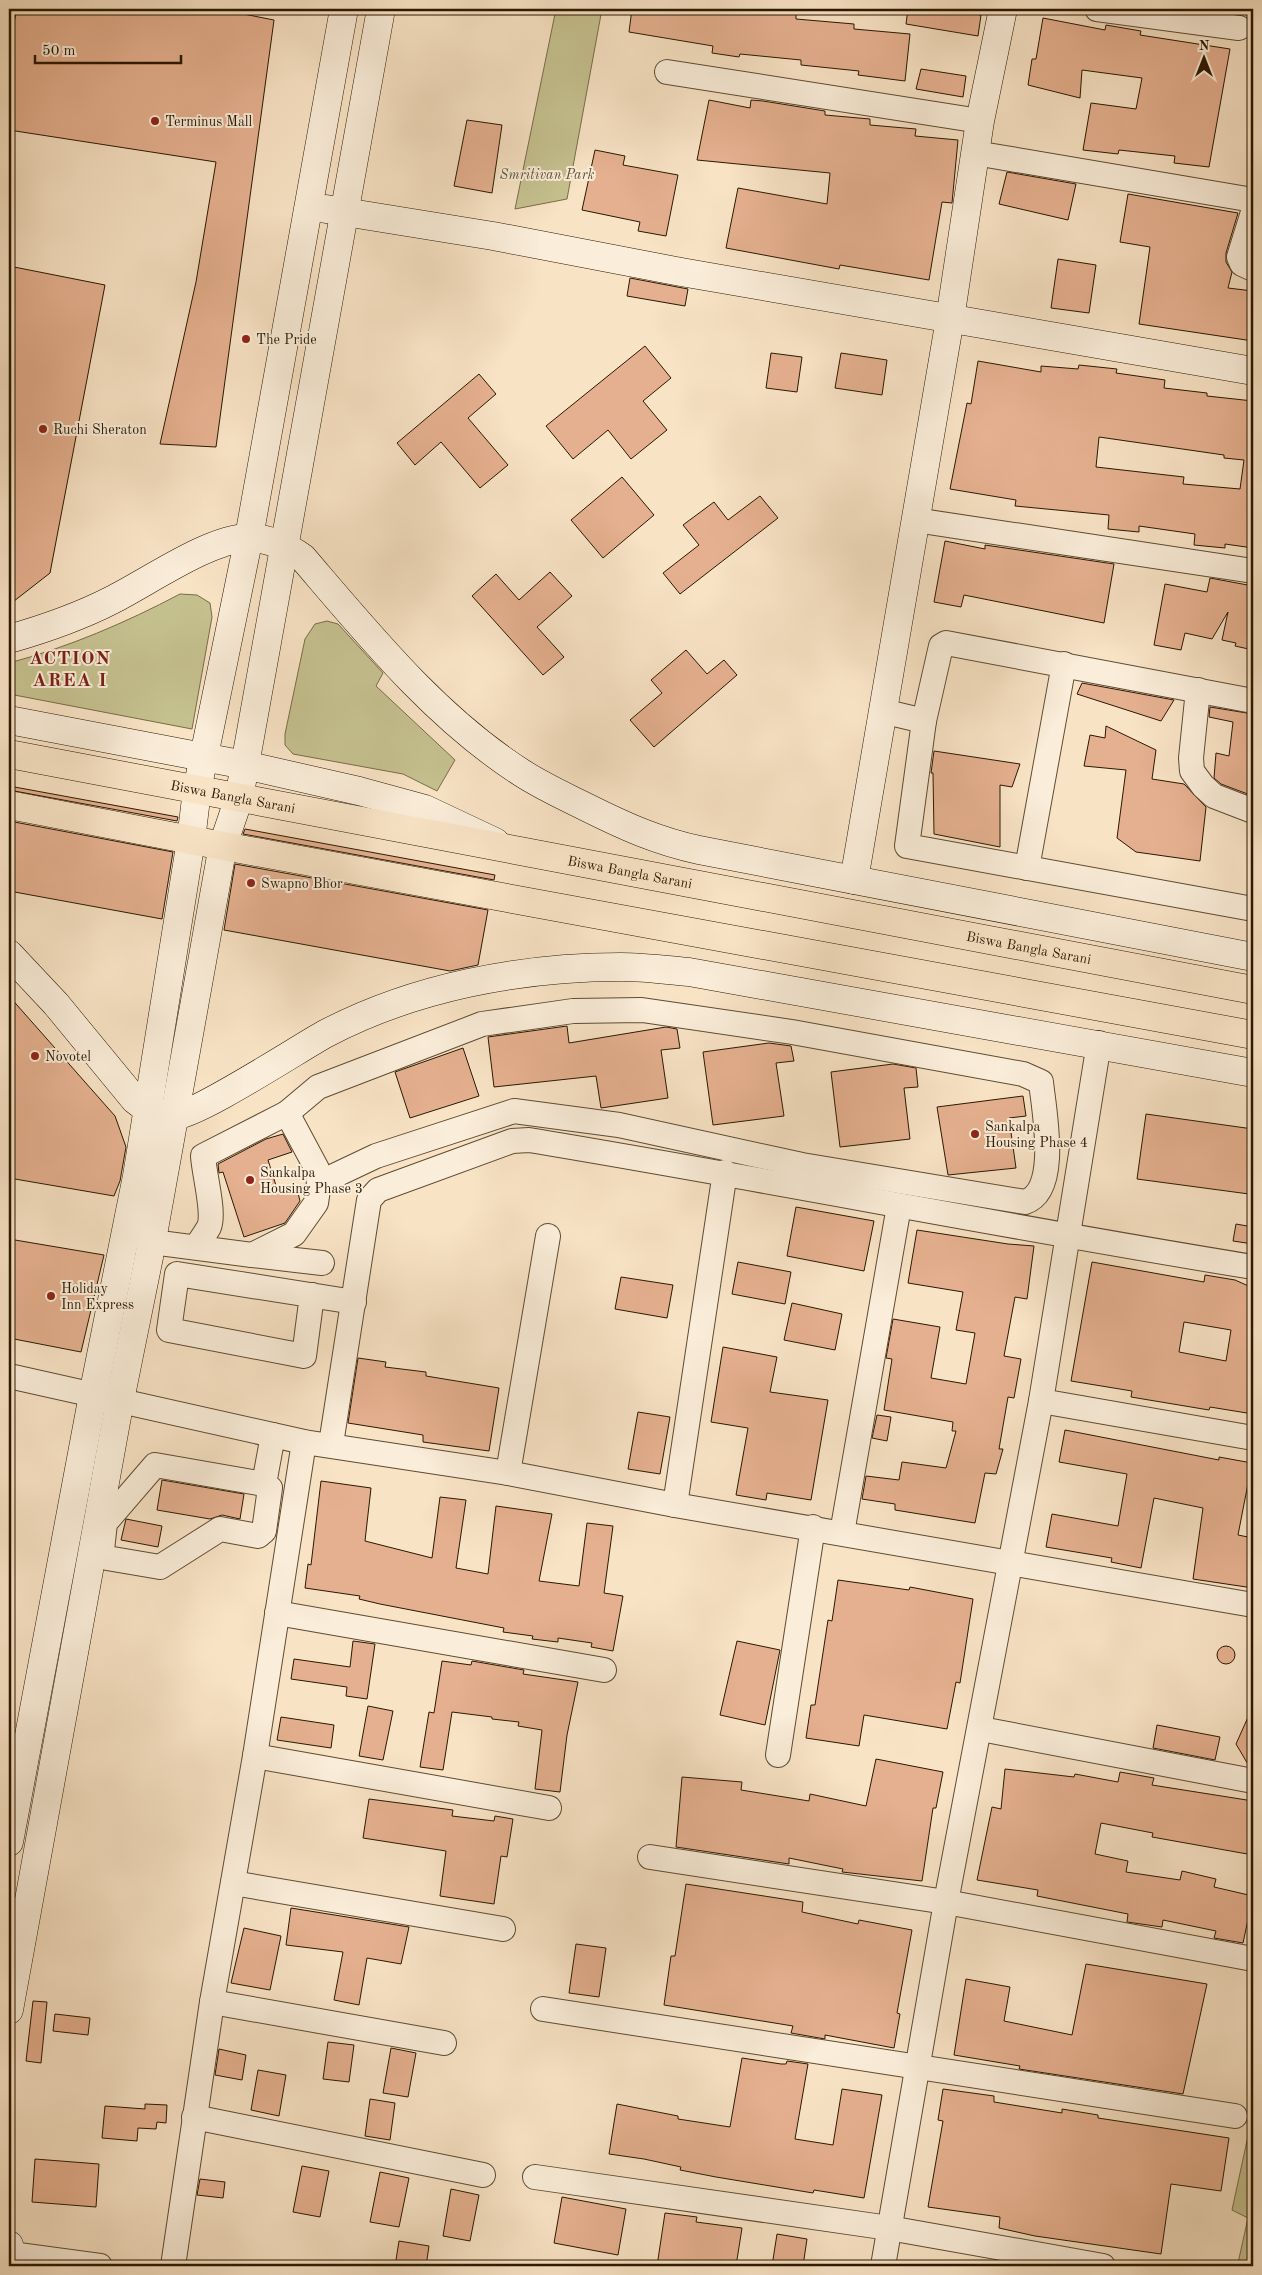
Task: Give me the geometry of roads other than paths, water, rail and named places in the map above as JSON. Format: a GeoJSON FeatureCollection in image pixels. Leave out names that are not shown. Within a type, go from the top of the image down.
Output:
{"type":"FeatureCollection","features":[{"type":"Feature","properties":{"kind":"main road","name":"Biswa Bangla Sarani"},"geometry":{"type":"LineString","coordinates":[[9,754],[1253,990]]}},
{"type":"Feature","properties":{"kind":"main road"},"geometry":{"type":"LineString","coordinates":[[9,804],[191,840],[1253,1035]]}},
{"type":"Feature","properties":{"kind":"street"},"geometry":{"type":"LineString","coordinates":[[9,2010],[120,1400],[152,1242],[161,1113],[197,790],[249,537],[307,205],[344,9]]}},
{"type":"Feature","properties":{"kind":"street"},"geometry":{"type":"LineString","coordinates":[[41,1829],[10,1829],[16,1761],[92,1395],[161,1113],[223,845],[239,798],[286,547],[381,9]]}},
{"type":"Feature","properties":{"kind":"street"},"geometry":{"type":"LineString","coordinates":[[854,880],[950,319],[980,121],[1003,9]]}},
{"type":"Feature","properties":{"kind":"street"},"geometry":{"type":"LineString","coordinates":[[1097,9],[1239,28]]}},
{"type":"Feature","properties":{"kind":"street"},"geometry":{"type":"LineString","coordinates":[[668,72],[980,121]]}},
{"type":"Feature","properties":{"kind":"street"},"geometry":{"type":"LineString","coordinates":[[975,153],[1253,200]]}},
{"type":"Feature","properties":{"kind":"street"},"geometry":{"type":"LineString","coordinates":[[307,205],[493,236],[681,272],[1253,371]]}},
{"type":"Feature","properties":{"kind":"street"},"geometry":{"type":"LineString","coordinates":[[1253,212],[1239,257],[1242,264],[1253,269]]}},
{"type":"Feature","properties":{"kind":"street"},"geometry":{"type":"LineString","coordinates":[[915,520],[1253,571]]}},
{"type":"Feature","properties":{"kind":"street"},"geometry":{"type":"LineString","coordinates":[[9,639],[85,613],[154,579],[201,551],[234,539],[249,537],[286,547],[303,558],[389,656],[468,732],[531,778],[634,832],[698,850],[1253,957]]}},
{"type":"Feature","properties":{"kind":"street"},"geometry":{"type":"LineString","coordinates":[[1253,701],[946,643],[941,646],[924,721],[907,846],[1253,908]]}},
{"type":"Feature","properties":{"kind":"street"},"geometry":{"type":"LineString","coordinates":[[1027,868],[1064,664]]}},
{"type":"Feature","properties":{"kind":"street"},"geometry":{"type":"LineString","coordinates":[[1198,690],[1191,758],[1192,771],[1203,786],[1214,796],[1253,811]]}},
{"type":"Feature","properties":{"kind":"street"},"geometry":{"type":"LineString","coordinates":[[882,712],[924,721]]}},
{"type":"Feature","properties":{"kind":"street"},"geometry":{"type":"LineString","coordinates":[[9,720],[245,765],[359,791],[425,809],[515,851]]}},
{"type":"Feature","properties":{"kind":"street"},"geometry":{"type":"LineString","coordinates":[[9,954],[56,1004],[135,1100],[161,1113],[204,1105],[328,1033],[386,1009],[453,987],[568,969],[624,967],[689,972],[1098,1043],[1253,1073]]}},
{"type":"Feature","properties":{"kind":"street"},"geometry":{"type":"LineString","coordinates":[[196,1247],[210,1226],[211,1217],[203,1156],[287,1113],[318,1087],[482,1024],[573,1011],[642,1010],[792,1032],[1023,1074],[1041,1082],[1048,1146],[1043,1187],[1034,1199],[1025,1202],[802,1165],[619,1125],[514,1111],[376,1156],[319,1183]]}},
{"type":"Feature","properties":{"kind":"street"},"geometry":{"type":"LineString","coordinates":[[883,2266],[946,1902],[1041,1401],[1098,1043]]}},
{"type":"Feature","properties":{"kind":"street"},"geometry":{"type":"LineString","coordinates":[[252,1255],[294,1234],[316,1203],[319,1183],[317,1169],[287,1113]]}},
{"type":"Feature","properties":{"kind":"street"},"geometry":{"type":"LineString","coordinates":[[331,1444],[369,1200],[378,1190],[512,1141],[529,1140],[725,1172],[1067,1237],[1253,1267]]}},
{"type":"Feature","properties":{"kind":"street"},"geometry":{"type":"LineString","coordinates":[[675,1505],[725,1172]]}},
{"type":"Feature","properties":{"kind":"street"},"geometry":{"type":"LineString","coordinates":[[1043,1187],[1074,1192]]}},
{"type":"Feature","properties":{"kind":"street"},"geometry":{"type":"LineString","coordinates":[[842,1533],[899,1206]]}},
{"type":"Feature","properties":{"kind":"street"},"geometry":{"type":"LineString","coordinates":[[508,1473],[548,1236]]}},
{"type":"Feature","properties":{"kind":"street"},"geometry":{"type":"LineString","coordinates":[[152,1242],[322,1263]]}},
{"type":"Feature","properties":{"kind":"street"},"geometry":{"type":"LineString","coordinates":[[312,1295],[304,1356],[169,1330],[177,1274],[312,1295],[354,1302]]}},
{"type":"Feature","properties":{"kind":"street"},"geometry":{"type":"LineString","coordinates":[[144,1280],[175,1286]]}},
{"type":"Feature","properties":{"kind":"street"},"geometry":{"type":"LineString","coordinates":[[137,1316],[170,1322]]}},
{"type":"Feature","properties":{"kind":"street"},"geometry":{"type":"LineString","coordinates":[[9,1376],[304,1442],[331,1444],[508,1473],[675,1505],[813,1527],[1010,1564],[1253,1605]]}},
{"type":"Feature","properties":{"kind":"street"},"geometry":{"type":"LineString","coordinates":[[1041,1401],[1253,1438]]}},
{"type":"Feature","properties":{"kind":"street"},"geometry":{"type":"LineString","coordinates":[[264,1484],[273,1435]]}},
{"type":"Feature","properties":{"kind":"street"},"geometry":{"type":"LineString","coordinates":[[173,2266],[212,2002],[255,1756],[304,1442]]}},
{"type":"Feature","properties":{"kind":"street"},"geometry":{"type":"LineString","coordinates":[[155,1465],[264,1484],[270,1488],[264,1531],[258,1536],[220,1529],[160,1567],[107,1558],[102,1550],[105,1524],[155,1465]]}},
{"type":"Feature","properties":{"kind":"street"},"geometry":{"type":"LineString","coordinates":[[778,1755],[813,1527]]}},
{"type":"Feature","properties":{"kind":"street"},"geometry":{"type":"LineString","coordinates":[[277,1614],[604,1670]]}},
{"type":"Feature","properties":{"kind":"street"},"geometry":{"type":"LineString","coordinates":[[980,1729],[1253,1780]]}},
{"type":"Feature","properties":{"kind":"street"},"geometry":{"type":"LineString","coordinates":[[255,1756],[549,1808]]}},
{"type":"Feature","properties":{"kind":"street"},"geometry":{"type":"LineString","coordinates":[[16,1761],[54,1769]]}},
{"type":"Feature","properties":{"kind":"street"},"geometry":{"type":"LineString","coordinates":[[14,1789],[48,1797]]}},
{"type":"Feature","properties":{"kind":"street"},"geometry":{"type":"LineString","coordinates":[[650,1857],[946,1902],[1253,1959]]}},
{"type":"Feature","properties":{"kind":"street"},"geometry":{"type":"LineString","coordinates":[[233,1883],[503,1929]]}},
{"type":"Feature","properties":{"kind":"street"},"geometry":{"type":"LineString","coordinates":[[212,2002],[444,2043]]}},
{"type":"Feature","properties":{"kind":"street"},"geometry":{"type":"LineString","coordinates":[[543,2009],[1236,2116]]}},
{"type":"Feature","properties":{"kind":"street"},"geometry":{"type":"LineString","coordinates":[[194,2117],[483,2175]]}},
{"type":"Feature","properties":{"kind":"street"},"geometry":{"type":"LineString","coordinates":[[535,2177],[889,2228],[1103,2266]]}},
{"type":"Feature","properties":{"kind":"street"},"geometry":{"type":"LineString","coordinates":[[12,2255],[100,2266]]}},
{"type":"Feature","properties":{"kind":"place","name":"Terminus Mall"},"geometry":{"type":"Point","coordinates":[155,121]}},
{"type":"Feature","properties":{"kind":"place","name":"The Pride"},"geometry":{"type":"Point","coordinates":[246,339]}},
{"type":"Feature","properties":{"kind":"place","name":"Ruchi Sheraton"},"geometry":{"type":"Point","coordinates":[43,429]}},
{"type":"Feature","properties":{"kind":"place","name":"Swapno Bhor"},"geometry":{"type":"Point","coordinates":[251,883]}},
{"type":"Feature","properties":{"kind":"place","name":"Novotel"},"geometry":{"type":"Point","coordinates":[35,1056]}},
{"type":"Feature","properties":{"kind":"place","name":"Sankalpa Housing Phase 4"},"geometry":{"type":"Point","coordinates":[975,1134]}},
{"type":"Feature","properties":{"kind":"place","name":"Sankalpa Housing Phase 3"},"geometry":{"type":"Point","coordinates":[250,1180]}},
{"type":"Feature","properties":{"kind":"place","name":"Holiday Inn Express"},"geometry":{"type":"Point","coordinates":[51,1296]}},
{"type":"Feature","properties":{"kind":"district","name":"ACTION AREA I"},"geometry":{"type":"Point","coordinates":[70,668]}},
{"type":"Feature","properties":{"kind":"park label","name":"Smritivan Park"},"geometry":{"type":"Point","coordinates":[547,174]}}]}
